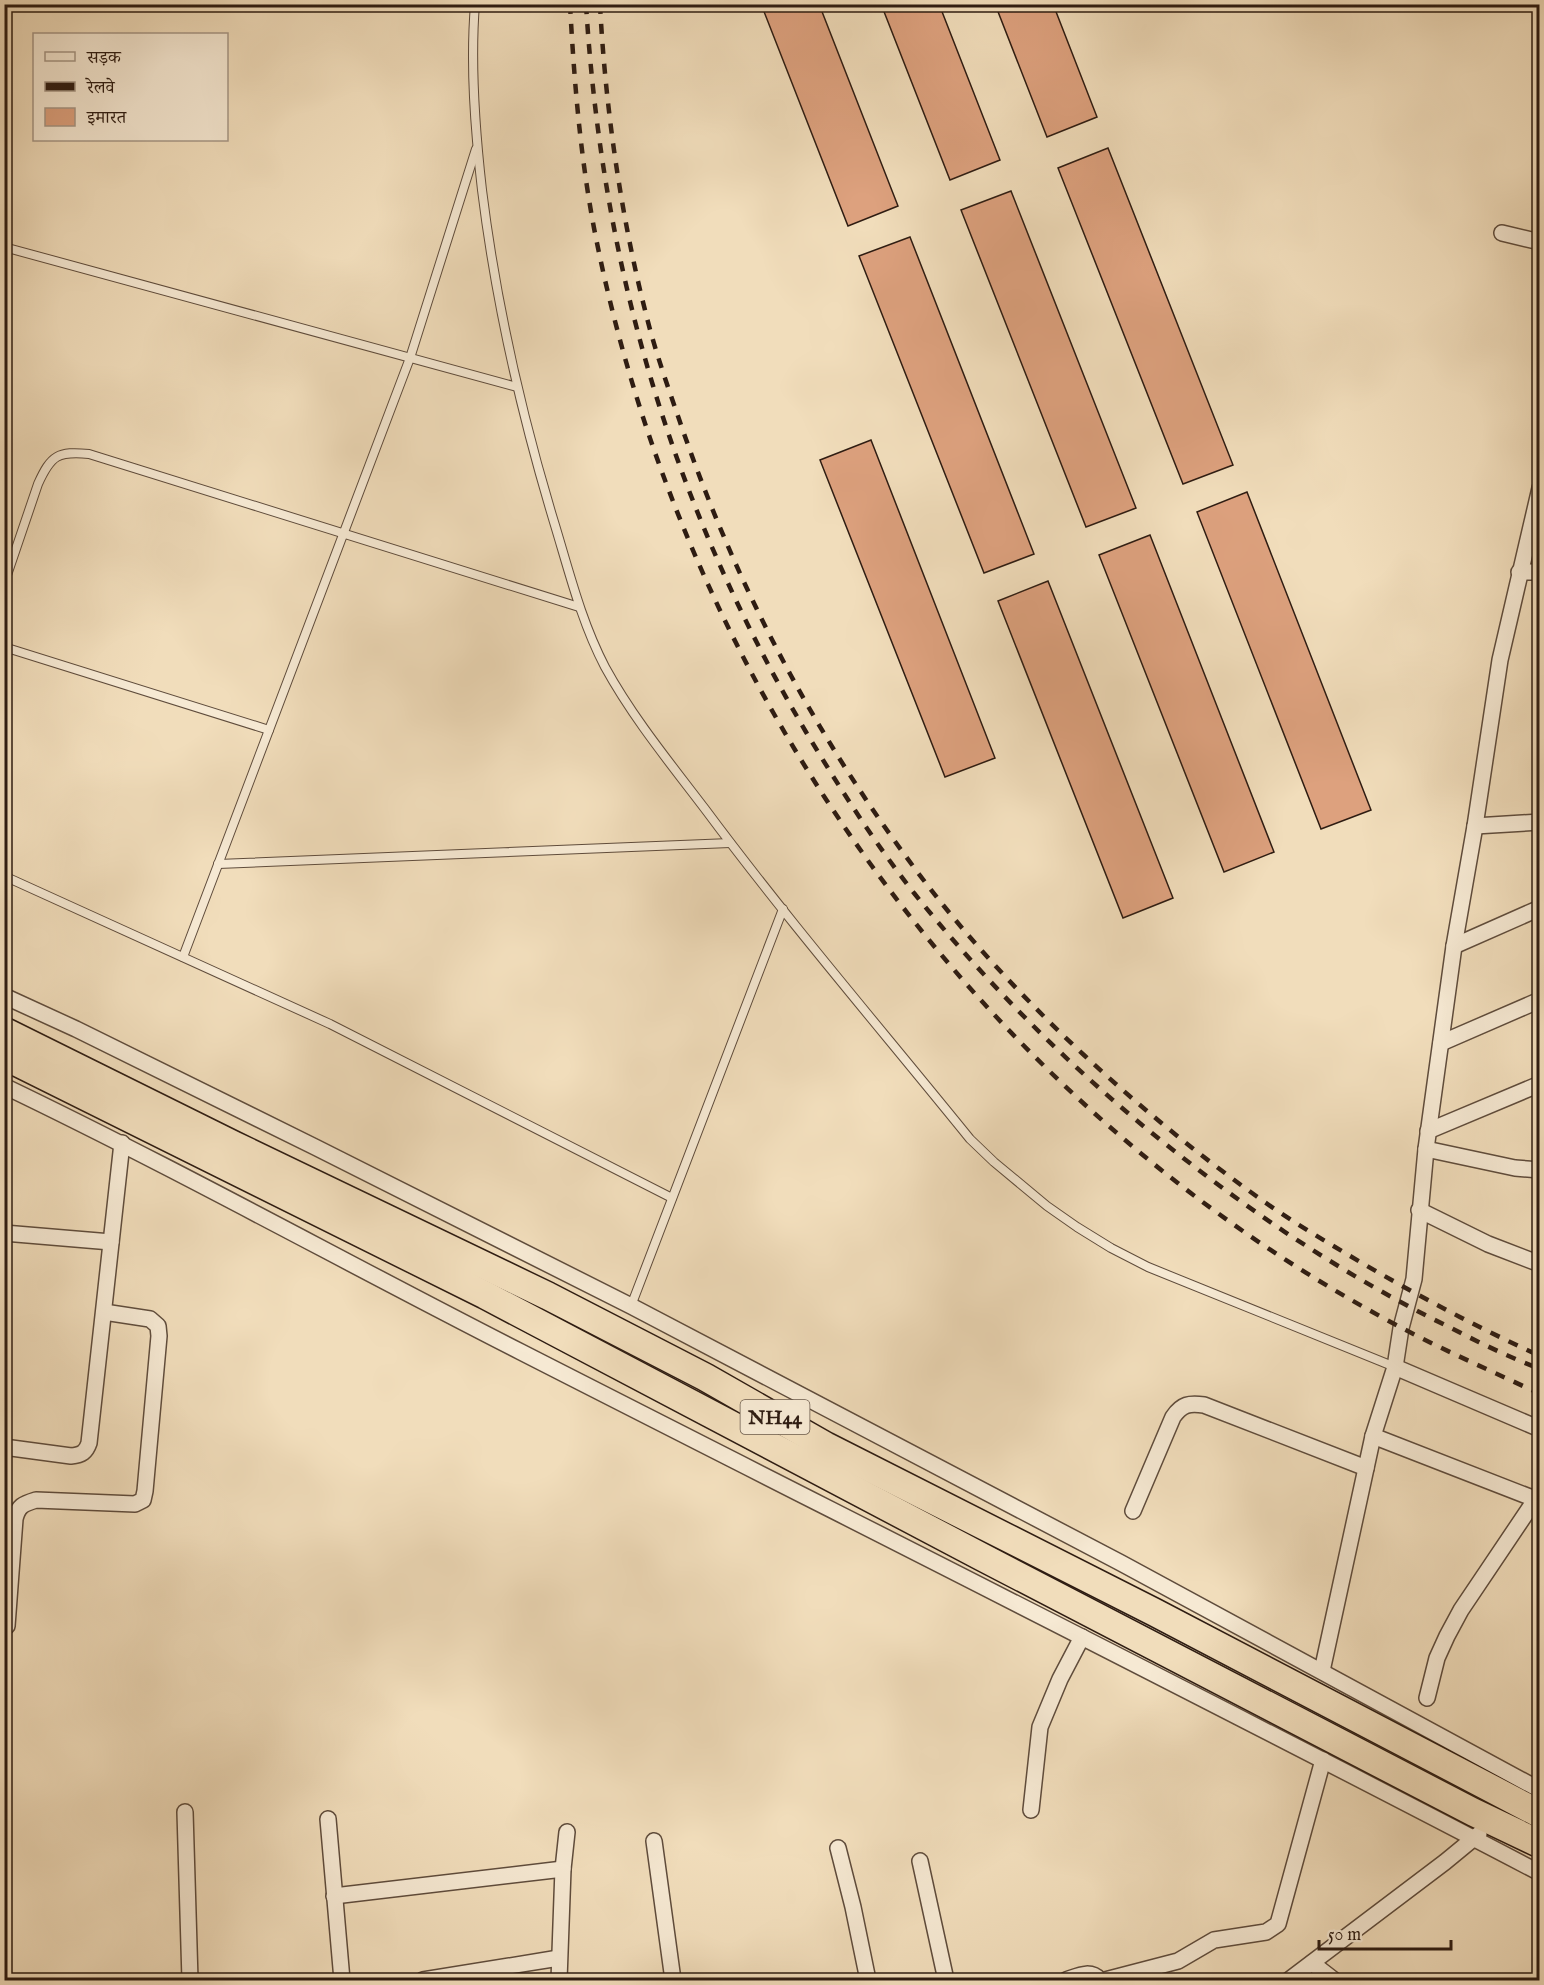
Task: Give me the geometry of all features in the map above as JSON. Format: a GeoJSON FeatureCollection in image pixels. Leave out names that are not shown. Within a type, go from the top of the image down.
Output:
{"type":"FeatureCollection","features":[{"type":"Feature","properties":{"kind":"highway","name":"NH44"},"geometry":{"type":"LineString","coordinates":[[4,1031],[548,1296],[705,1377],[826,1446],[1164,1618],[1537,1793]]}},
{"type":"Feature","properties":{"kind":"highway","name":"NH44"},"geometry":{"type":"LineString","coordinates":[[4,1056],[485,1294],[982,1557],[1539,1844]]}},
{"type":"Feature","properties":{"kind":"street"},"geometry":{"type":"LineString","coordinates":[[1502,233],[1539,242]]}},
{"type":"Feature","properties":{"kind":"street"},"geometry":{"type":"LineString","coordinates":[[1322,1671],[1373,1436],[1395,1367],[1401,1328],[1414,1279],[1428,1131],[1454,946],[1500,660],[1539,488]]}},
{"type":"Feature","properties":{"kind":"street"},"geometry":{"type":"LineString","coordinates":[[1519,572],[1539,572]]}},
{"type":"Feature","properties":{"kind":"street"},"geometry":{"type":"LineString","coordinates":[[1475,826],[1539,822]]}},
{"type":"Feature","properties":{"kind":"street"},"geometry":{"type":"LineString","coordinates":[[1454,946],[1539,908]]}},
{"type":"Feature","properties":{"kind":"street"},"geometry":{"type":"LineString","coordinates":[[4,996],[315,1147],[631,1306],[1322,1671],[1537,1793]]}},
{"type":"Feature","properties":{"kind":"street"},"geometry":{"type":"LineString","coordinates":[[1441,1043],[1539,1000]]}},
{"type":"Feature","properties":{"kind":"street"},"geometry":{"type":"LineString","coordinates":[[1428,1131],[1539,1084]]}},
{"type":"Feature","properties":{"kind":"street"},"geometry":{"type":"LineString","coordinates":[[4,1086],[122,1143],[453,1317],[1476,1836],[1539,1873]]}},
{"type":"Feature","properties":{"kind":"street"},"geometry":{"type":"LineString","coordinates":[[4,1447],[71,1456],[80,1455],[89,1443],[122,1143]]}},
{"type":"Feature","properties":{"kind":"street"},"geometry":{"type":"LineString","coordinates":[[1426,1149],[1515,1168],[1539,1170]]}},
{"type":"Feature","properties":{"kind":"street"},"geometry":{"type":"LineString","coordinates":[[1419,1210],[1488,1244],[1539,1264]]}},
{"type":"Feature","properties":{"kind":"street"},"geometry":{"type":"LineString","coordinates":[[4,1233],[111,1242]]}},
{"type":"Feature","properties":{"kind":"street"},"geometry":{"type":"LineString","coordinates":[[8,1626],[17,1509],[24,1503],[36,1500],[135,1504],[142,1500],[146,1491],[158,1326],[150,1319],[104,1312]]}},
{"type":"Feature","properties":{"kind":"street"},"geometry":{"type":"LineString","coordinates":[[1395,1367],[1539,1430]]}},
{"type":"Feature","properties":{"kind":"street"},"geometry":{"type":"LineString","coordinates":[[1132,1511],[1173,1417],[1180,1407],[1190,1404],[1204,1405],[1366,1468]]}},
{"type":"Feature","properties":{"kind":"street"},"geometry":{"type":"LineString","coordinates":[[1373,1436],[1537,1501],[1461,1610],[1437,1658],[1427,1698]]}},
{"type":"Feature","properties":{"kind":"street"},"geometry":{"type":"LineString","coordinates":[[1031,1810],[1040,1727],[1060,1679],[1082,1637]]}},
{"type":"Feature","properties":{"kind":"street"},"geometry":{"type":"LineString","coordinates":[[1105,1980],[1178,1961],[1214,1940],[1266,1932],[1278,1924],[1323,1760]]}},
{"type":"Feature","properties":{"kind":"street"},"geometry":{"type":"LineString","coordinates":[[185,1812],[190,1980]]}},
{"type":"Feature","properties":{"kind":"street"},"geometry":{"type":"LineString","coordinates":[[328,1819],[342,1980]]}},
{"type":"Feature","properties":{"kind":"street"},"geometry":{"type":"LineString","coordinates":[[559,1980],[563,1869],[567,1832]]}},
{"type":"Feature","properties":{"kind":"street"},"geometry":{"type":"LineString","coordinates":[[1288,1980],[1445,1863],[1476,1836]]}},
{"type":"Feature","properties":{"kind":"street"},"geometry":{"type":"LineString","coordinates":[[654,1841],[673,1980]]}},
{"type":"Feature","properties":{"kind":"street"},"geometry":{"type":"LineString","coordinates":[[838,1848],[868,1980]]}},
{"type":"Feature","properties":{"kind":"street"},"geometry":{"type":"LineString","coordinates":[[920,1861],[946,1980]]}},
{"type":"Feature","properties":{"kind":"street"},"geometry":{"type":"LineString","coordinates":[[334,1896],[563,1869]]}},
{"type":"Feature","properties":{"kind":"street"},"geometry":{"type":"LineString","coordinates":[[430,1980],[559,1958]]}},
{"type":"Feature","properties":{"kind":"street"},"geometry":{"type":"LineString","coordinates":[[1312,1963],[1334,1980]]}},
{"type":"Feature","properties":{"kind":"street"},"geometry":{"type":"LineString","coordinates":[[1066,1980],[1087,1973],[1095,1975],[1100,1980]]}},
{"type":"Feature","properties":{"kind":"lane"},"geometry":{"type":"LineString","coordinates":[[475,4],[473,68],[477,146],[491,256],[517,387],[533,453],[579,607],[605,666],[632,711],[730,843],[970,1139],[994,1162],[1047,1206],[1077,1227],[1148,1267],[1395,1367]]}},
{"type":"Feature","properties":{"kind":"lane"},"geometry":{"type":"LineString","coordinates":[[183,957],[410,358],[477,146]]}},
{"type":"Feature","properties":{"kind":"lane"},"geometry":{"type":"LineString","coordinates":[[4,247],[517,387]]}},
{"type":"Feature","properties":{"kind":"lane"},"geometry":{"type":"LineString","coordinates":[[4,585],[45,468],[55,457],[69,452],[89,454],[579,607]]}},
{"type":"Feature","properties":{"kind":"lane"},"geometry":{"type":"LineString","coordinates":[[4,647],[269,730]]}},
{"type":"Feature","properties":{"kind":"lane"},"geometry":{"type":"LineString","coordinates":[[218,864],[730,843]]}},
{"type":"Feature","properties":{"kind":"lane"},"geometry":{"type":"LineString","coordinates":[[4,876],[330,1024],[672,1198]]}},
{"type":"Feature","properties":{"kind":"lane"},"geometry":{"type":"LineString","coordinates":[[631,1306],[783,909]]}},
{"type":"Feature","properties":{"kind":"building"},"geometry":{"type":"Polygon","coordinates":[[[761,4],[819,4],[898,206],[848,226],[761,4]]]}},
{"type":"Feature","properties":{"kind":"building"},"geometry":{"type":"Polygon","coordinates":[[[881,4],[939,4],[1000,160],[950,180],[881,4]]]}},
{"type":"Feature","properties":{"kind":"building"},"geometry":{"type":"Polygon","coordinates":[[[995,4],[1053,4],[1097,117],[1047,137],[995,4]]]}},
{"type":"Feature","properties":{"kind":"building"},"geometry":{"type":"Polygon","coordinates":[[[1108,148],[1233,465],[1183,484],[1058,168],[1108,148]]]}},
{"type":"Feature","properties":{"kind":"building"},"geometry":{"type":"Polygon","coordinates":[[[1011,191],[1136,508],[1086,527],[961,210],[1011,191]]]}},
{"type":"Feature","properties":{"kind":"building"},"geometry":{"type":"Polygon","coordinates":[[[910,237],[1034,554],[984,573],[859,256],[910,237]]]}},
{"type":"Feature","properties":{"kind":"building"},"geometry":{"type":"Polygon","coordinates":[[[871,440],[995,758],[945,777],[820,460],[871,440]]]}},
{"type":"Feature","properties":{"kind":"building"},"geometry":{"type":"Polygon","coordinates":[[[1247,492],[1371,810],[1321,829],[1197,512],[1247,492]]]}},
{"type":"Feature","properties":{"kind":"building"},"geometry":{"type":"Polygon","coordinates":[[[1150,535],[1274,852],[1224,872],[1099,555],[1150,535]]]}},
{"type":"Feature","properties":{"kind":"building"},"geometry":{"type":"Polygon","coordinates":[[[1048,581],[1173,898],[1123,918],[998,601],[1048,581]]]}},
{"type":"Feature","properties":{"kind":"railway"},"geometry":{"type":"LineString","coordinates":[[570,4],[578,116],[594,228],[629,373],[678,514],[740,650],[814,780],[899,902],[995,1016],[1102,1120],[1219,1214],[1263,1245],[1356,1302],[1419,1337],[1540,1394]]}},
{"type":"Feature","properties":{"kind":"railway"},"geometry":{"type":"LineString","coordinates":[[586,4],[595,101],[608,197],[627,290],[652,382],[682,471],[717,559],[759,646],[806,732],[871,834],[914,893],[977,967],[1044,1037],[1153,1134],[1253,1210],[1317,1253],[1417,1311],[1506,1355],[1540,1369]]}},
{"type":"Feature","properties":{"kind":"railway"},"geometry":{"type":"LineString","coordinates":[[600,4],[610,121],[629,239],[650,328],[680,422],[727,545],[754,604],[815,719],[886,829],[959,925],[1036,1009],[1120,1088],[1164,1125],[1252,1193],[1306,1230],[1428,1300],[1540,1356]]}}]}
